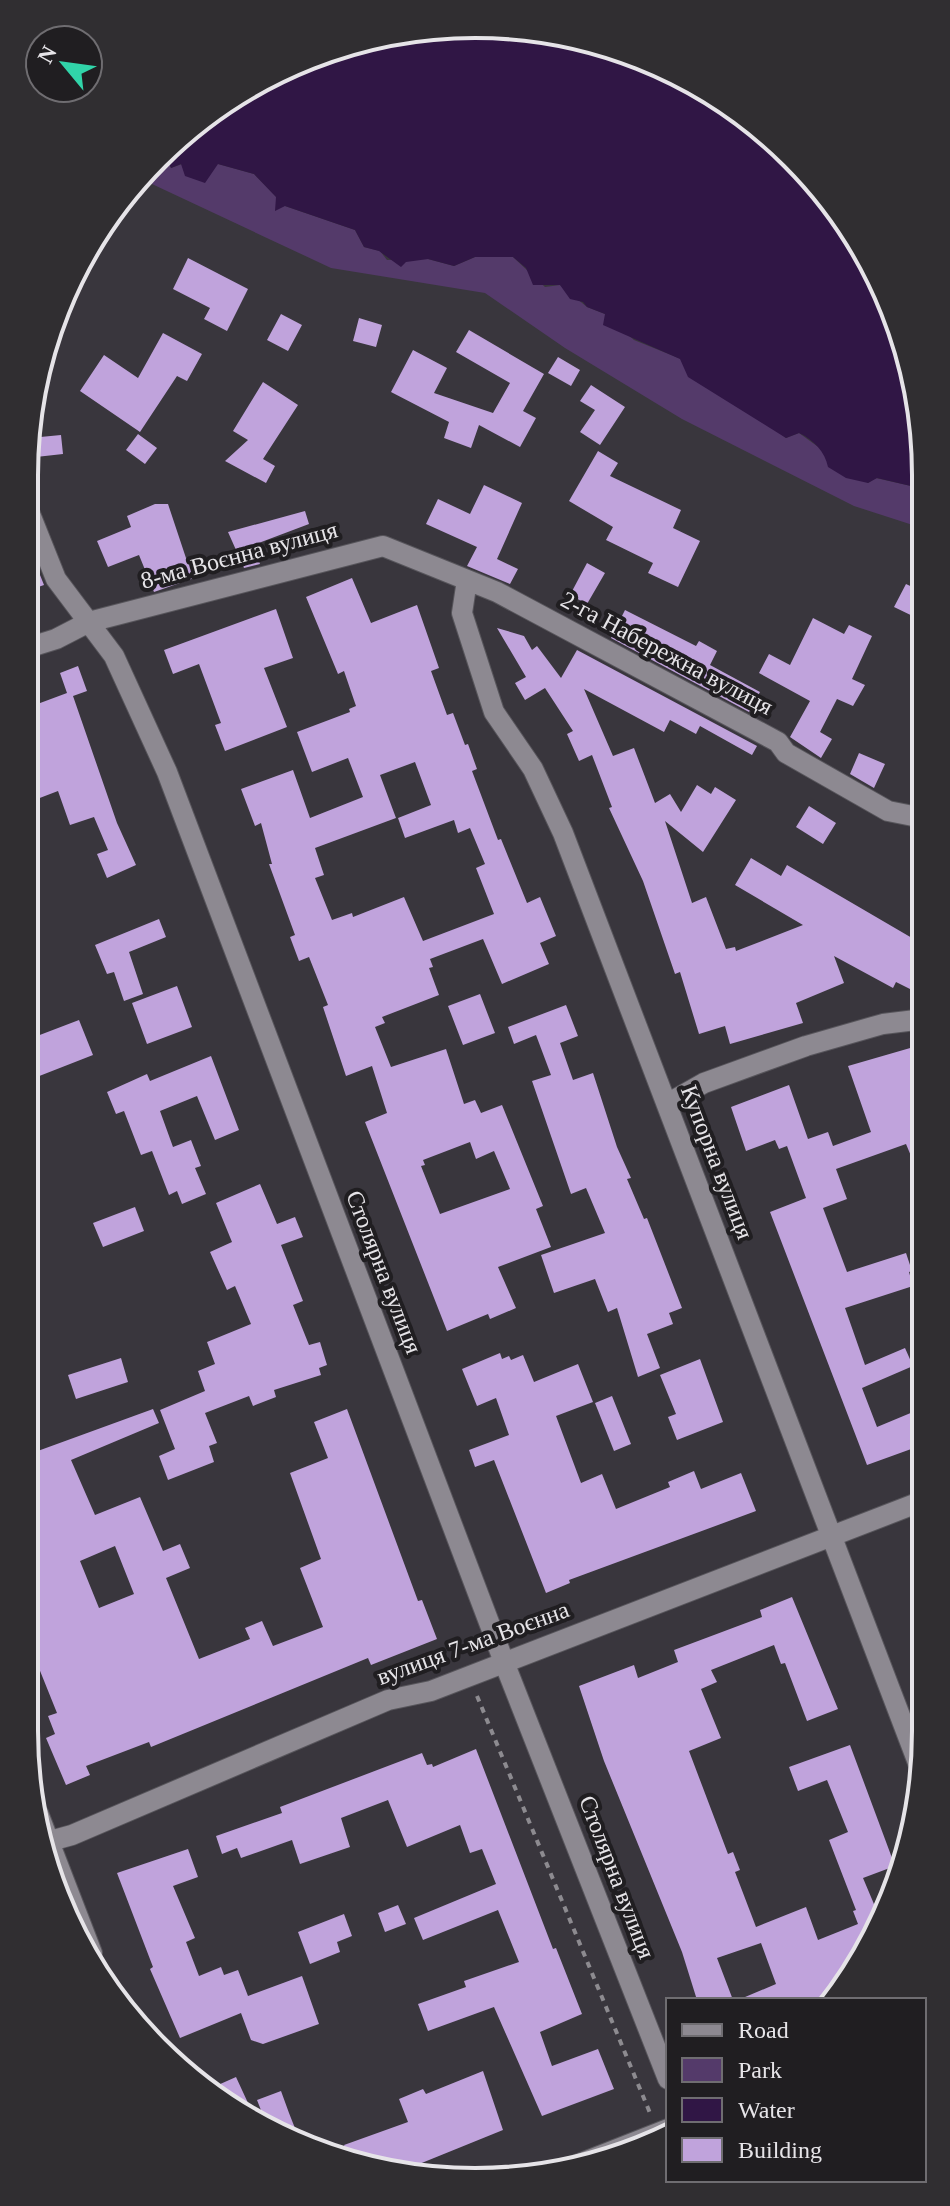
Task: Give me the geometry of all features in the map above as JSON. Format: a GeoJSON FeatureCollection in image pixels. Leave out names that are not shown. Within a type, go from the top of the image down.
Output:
{"type":"FeatureCollection","features":[{"type":"Feature","properties":{"kind":"street","name":"Столярна вулиця"},"geometry":{"type":"LineString","coordinates":[[38,534],[56,579],[114,656],[167,772],[504,1662],[666,2074]]}},
{"type":"Feature","properties":{"kind":"street","name":"8-ма Воєнна вулиця"},"geometry":{"type":"LineString","coordinates":[[38,645],[89,622],[383,546],[467,580]]}},
{"type":"Feature","properties":{"kind":"street","name":"2-га Набережна вулиця"},"geometry":{"type":"LineString","coordinates":[[467,580],[497,592],[778,742],[786,753],[888,811],[912,816]]}},
{"type":"Feature","properties":{"kind":"street","name":"Купорна вулиця"},"geometry":{"type":"LineString","coordinates":[[467,580],[462,613],[494,712],[533,769],[563,833],[911,1746]]}},
{"type":"Feature","properties":{"kind":"street"},"geometry":{"type":"LineString","coordinates":[[667,1104],[704,1083],[806,1046],[883,1024],[912,1020]]}},
{"type":"Feature","properties":{"kind":"street","name":"вулиця 7-ма Воєнна"},"geometry":{"type":"LineString","coordinates":[[52,1840],[388,1700],[431,1691],[912,1505]]}},
{"type":"Feature","properties":{"kind":"path"},"geometry":{"type":"LineString","coordinates":[[468,1676],[661,2126]]}},
{"type":"Feature","properties":{"kind":"green space"},"geometry":{"type":"Polygon","coordinates":[[[169,163],[171,168],[182,164],[218,164],[254,174],[285,206],[355,230],[364,247],[380,251],[387,260],[428,259],[454,266],[475,257],[513,257],[545,287],[560,285],[587,307],[605,314],[634,340],[681,359],[786,438],[799,433],[868,483],[876,478],[912,486],[912,525],[854,506],[682,419],[565,348],[485,293],[331,268],[150,183],[169,163]]]}},
{"type":"Feature","properties":{"kind":"water"},"geometry":{"type":"Polygon","coordinates":[[[446,39],[504,39],[560,46],[642,71],[694,97],[763,146],[804,187],[838,232],[879,308],[897,362],[908,418],[912,486],[877,478],[868,483],[846,478],[828,467],[821,451],[809,439],[799,433],[786,438],[688,377],[680,359],[603,325],[605,314],[570,299],[560,285],[533,285],[526,268],[513,257],[475,257],[454,266],[428,259],[406,262],[401,267],[379,251],[364,247],[355,230],[285,206],[275,211],[276,197],[254,174],[218,164],[205,183],[185,176],[181,164],[171,168],[169,163],[209,128],[282,83],[335,61],[390,46],[446,39]]]}},
{"type":"Feature","properties":{"kind":"building"},"geometry":{"type":"Polygon","coordinates":[[[188,258],[248,289],[227,331],[204,319],[210,308],[173,289],[188,258]]]}},
{"type":"Feature","properties":{"kind":"building"},"geometry":{"type":"Polygon","coordinates":[[[281,314],[302,325],[288,351],[267,340],[281,314]]]}},
{"type":"Feature","properties":{"kind":"building"},"geometry":{"type":"Polygon","coordinates":[[[359,318],[382,325],[376,347],[353,341],[359,318]]]}},
{"type":"Feature","properties":{"kind":"building"},"geometry":{"type":"Polygon","coordinates":[[[469,330],[544,374],[523,411],[536,418],[520,447],[479,425],[471,448],[444,438],[449,422],[391,392],[413,350],[447,368],[434,393],[493,413],[510,383],[456,352],[469,330]]]}},
{"type":"Feature","properties":{"kind":"building"},"geometry":{"type":"Polygon","coordinates":[[[163,333],[202,354],[187,381],[177,376],[140,432],[80,391],[104,355],[138,378],[163,333]]]}},
{"type":"Feature","properties":{"kind":"building"},"geometry":{"type":"Polygon","coordinates":[[[558,357],[580,370],[571,386],[548,373],[558,357]]]}},
{"type":"Feature","properties":{"kind":"building"},"geometry":{"type":"Polygon","coordinates":[[[263,382],[298,405],[263,459],[275,466],[266,483],[225,461],[248,440],[233,431],[263,382]]]}},
{"type":"Feature","properties":{"kind":"building"},"geometry":{"type":"Polygon","coordinates":[[[591,385],[625,407],[600,445],[580,432],[595,410],[580,401],[591,385]]]}},
{"type":"Feature","properties":{"kind":"building"},"geometry":{"type":"Polygon","coordinates":[[[138,434],[157,448],[145,464],[126,450],[138,434]]]}},
{"type":"Feature","properties":{"kind":"building"},"geometry":{"type":"Polygon","coordinates":[[[61,435],[63,454],[39,457],[40,437],[61,435]]]}},
{"type":"Feature","properties":{"kind":"building"},"geometry":{"type":"Polygon","coordinates":[[[598,451],[618,463],[610,476],[681,510],[673,528],[700,541],[678,587],[648,573],[653,563],[606,540],[613,527],[569,501],[598,451]]]}},
{"type":"Feature","properties":{"kind":"building"},"geometry":{"type":"Polygon","coordinates":[[[484,485],[522,503],[497,559],[518,569],[510,584],[467,566],[477,547],[426,524],[438,499],[470,514],[484,485]]]}},
{"type":"Feature","properties":{"kind":"building"},"geometry":{"type":"Polygon","coordinates":[[[155,504],[168,504],[186,558],[192,556],[200,576],[154,592],[139,555],[108,567],[97,541],[131,527],[127,516],[155,504]]]}},
{"type":"Feature","properties":{"kind":"building"},"geometry":{"type":"Polygon","coordinates":[[[305,511],[309,524],[253,545],[260,564],[244,568],[228,532],[305,511]]]}},
{"type":"Feature","properties":{"kind":"building"},"geometry":{"type":"Polygon","coordinates":[[[587,563],[605,573],[587,604],[570,595],[587,563]]]}},
{"type":"Feature","properties":{"kind":"building"},"geometry":{"type":"Polygon","coordinates":[[[38,570],[44,585],[38,587],[38,570]]]}},
{"type":"Feature","properties":{"kind":"building"},"geometry":{"type":"Polygon","coordinates":[[[352,578],[371,623],[417,605],[439,668],[431,671],[447,715],[453,713],[465,745],[468,744],[477,769],[472,771],[498,840],[501,839],[527,903],[540,897],[556,936],[540,943],[549,964],[502,984],[483,939],[430,959],[433,967],[429,968],[439,995],[382,1017],[385,1023],[375,1027],[391,1067],[446,1049],[464,1104],[475,1100],[481,1113],[502,1105],[543,1206],[536,1209],[551,1247],[498,1267],[516,1308],[490,1319],[488,1314],[447,1331],[365,1122],[387,1113],[372,1066],[346,1076],[323,1007],[328,1005],[309,957],[299,961],[290,937],[295,935],[269,864],[272,864],[261,823],[255,826],[241,789],[293,770],[310,818],[363,797],[348,758],[312,772],[297,732],[350,712],[349,709],[356,706],[344,671],[338,674],[306,597],[352,578]],[[415,762],[380,775],[396,818],[315,848],[324,875],[315,878],[332,920],[352,913],[353,917],[404,897],[423,941],[494,914],[476,868],[485,864],[470,828],[458,833],[454,820],[405,838],[398,818],[431,805],[415,762]],[[470,1142],[423,1160],[425,1165],[421,1166],[440,1214],[510,1189],[494,1151],[476,1159],[470,1142]]]}},
{"type":"Feature","properties":{"kind":"building"},"geometry":{"type":"Polygon","coordinates":[[[906,584],[912,587],[912,616],[894,607],[906,584]]]}},
{"type":"Feature","properties":{"kind":"building"},"geometry":{"type":"Polygon","coordinates":[[[276,609],[293,658],[264,668],[287,727],[225,751],[215,725],[221,723],[199,664],[173,674],[164,650],[276,609]]]}},
{"type":"Feature","properties":{"kind":"building"},"geometry":{"type":"Polygon","coordinates":[[[625,610],[696,646],[699,641],[717,651],[710,665],[760,692],[749,712],[611,638],[625,610]]]}},
{"type":"Feature","properties":{"kind":"building"},"geometry":{"type":"Polygon","coordinates":[[[813,618],[844,634],[849,625],[872,636],[852,679],[865,685],[853,706],[837,699],[820,732],[832,739],[821,758],[790,737],[810,701],[759,673],[769,654],[790,665],[813,618]]]}},
{"type":"Feature","properties":{"kind":"building"},"geometry":{"type":"Polygon","coordinates":[[[497,628],[524,636],[532,650],[537,646],[561,678],[577,650],[757,746],[752,755],[700,726],[696,734],[670,720],[664,732],[584,689],[613,756],[634,748],[655,803],[670,794],[681,812],[697,785],[711,794],[715,787],[736,800],[703,852],[665,821],[692,903],[706,897],[726,949],[735,947],[736,951],[803,925],[735,885],[751,858],[781,876],[787,865],[912,938],[912,990],[896,982],[893,988],[834,956],[844,983],[796,1003],[803,1023],[730,1044],[725,1026],[699,1034],[680,972],[675,974],[643,881],[609,808],[612,807],[592,755],[579,761],[567,734],[573,731],[545,688],[525,700],[515,683],[526,677],[497,628]]]}},
{"type":"Feature","properties":{"kind":"building"},"geometry":{"type":"Polygon","coordinates":[[[78,666],[87,691],[73,696],[117,823],[136,865],[107,878],[97,854],[108,850],[94,817],[70,825],[58,791],[38,799],[38,704],[67,693],[60,673],[78,666]]]}},
{"type":"Feature","properties":{"kind":"building"},"geometry":{"type":"Polygon","coordinates":[[[859,753],[885,764],[874,788],[850,774],[859,753]]]}},
{"type":"Feature","properties":{"kind":"building"},"geometry":{"type":"Polygon","coordinates":[[[809,806],[836,823],[823,844],[796,827],[809,806]]]}},
{"type":"Feature","properties":{"kind":"building"},"geometry":{"type":"Polygon","coordinates":[[[159,919],[166,937],[129,952],[143,994],[124,1001],[114,972],[107,974],[95,945],[159,919]]]}},
{"type":"Feature","properties":{"kind":"building"},"geometry":{"type":"Polygon","coordinates":[[[177,986],[192,1027],[147,1044],[132,1003],[177,986]]]}},
{"type":"Feature","properties":{"kind":"building"},"geometry":{"type":"Polygon","coordinates":[[[480,994],[495,1033],[463,1045],[448,1006],[480,994]]]}},
{"type":"Feature","properties":{"kind":"building"},"geometry":{"type":"Polygon","coordinates":[[[566,1005],[578,1036],[560,1043],[573,1080],[593,1073],[617,1147],[631,1178],[627,1179],[644,1219],[647,1218],[682,1308],[669,1313],[673,1324],[647,1334],[660,1368],[638,1377],[617,1308],[608,1312],[595,1279],[554,1293],[541,1255],[605,1233],[586,1188],[571,1194],[532,1081],[551,1075],[536,1035],[514,1044],[508,1027],[566,1005]]]}},
{"type":"Feature","properties":{"kind":"building"},"geometry":{"type":"Polygon","coordinates":[[[79,1020],[93,1055],[38,1077],[38,1036],[79,1020]]]}},
{"type":"Feature","properties":{"kind":"building"},"geometry":{"type":"Polygon","coordinates":[[[912,1047],[912,1158],[906,1144],[836,1169],[847,1199],[823,1208],[847,1272],[906,1253],[912,1271],[909,1272],[912,1286],[845,1308],[865,1365],[905,1348],[912,1364],[912,1366],[862,1388],[877,1427],[912,1412],[912,1449],[867,1465],[770,1212],[806,1198],[787,1146],[779,1149],[775,1140],[746,1151],[731,1107],[789,1085],[808,1139],[828,1132],[833,1146],[871,1132],[848,1066],[912,1047]]]}},
{"type":"Feature","properties":{"kind":"building"},"geometry":{"type":"Polygon","coordinates":[[[211,1056],[239,1130],[215,1140],[197,1096],[160,1111],[173,1147],[191,1140],[201,1166],[195,1168],[206,1194],[182,1204],[177,1191],[169,1195],[152,1151],[141,1155],[124,1111],[116,1114],[107,1092],[147,1074],[150,1081],[211,1056]]]}},
{"type":"Feature","properties":{"kind":"building"},"geometry":{"type":"Polygon","coordinates":[[[260,1184],[277,1224],[295,1217],[303,1237],[281,1245],[303,1301],[293,1305],[309,1345],[320,1342],[327,1365],[319,1368],[321,1375],[274,1390],[276,1397],[253,1406],[249,1396],[205,1413],[217,1443],[209,1446],[214,1462],[168,1480],[159,1456],[175,1449],[160,1410],[205,1391],[198,1371],[215,1364],[207,1342],[251,1324],[235,1286],[227,1290],[210,1252],[232,1242],[216,1203],[260,1184]]]}},
{"type":"Feature","properties":{"kind":"building"},"geometry":{"type":"Polygon","coordinates":[[[135,1207],[144,1231],[103,1247],[93,1223],[135,1207]]]}},
{"type":"Feature","properties":{"kind":"building"},"geometry":{"type":"Polygon","coordinates":[[[500,1353],[502,1359],[509,1356],[511,1360],[523,1355],[534,1382],[578,1364],[593,1402],[556,1416],[581,1483],[602,1474],[616,1509],[670,1487],[668,1482],[694,1471],[701,1489],[741,1473],[756,1511],[569,1580],[570,1583],[546,1593],[494,1460],[475,1467],[469,1450],[509,1435],[496,1398],[477,1406],[462,1369],[500,1353]]]}},
{"type":"Feature","properties":{"kind":"building"},"geometry":{"type":"Polygon","coordinates":[[[121,1358],[128,1382],[76,1399],[68,1375],[121,1358]]]}},
{"type":"Feature","properties":{"kind":"building"},"geometry":{"type":"Polygon","coordinates":[[[700,1359],[723,1422],[677,1440],[668,1417],[676,1414],[660,1375],[700,1359]]]}},
{"type":"Feature","properties":{"kind":"building"},"geometry":{"type":"Polygon","coordinates":[[[612,1396],[631,1444],[614,1451],[595,1403],[612,1396]]]}},
{"type":"Feature","properties":{"kind":"building"},"geometry":{"type":"Polygon","coordinates":[[[153,1409],[159,1423],[71,1460],[95,1515],[140,1497],[163,1551],[180,1544],[190,1568],[166,1578],[199,1659],[250,1639],[245,1628],[262,1621],[273,1646],[323,1627],[300,1568],[321,1559],[290,1473],[328,1458],[314,1422],[347,1409],[418,1601],[422,1600],[437,1639],[371,1665],[368,1658],[151,1747],[149,1742],[86,1766],[90,1775],[66,1785],[46,1738],[55,1734],[48,1716],[57,1713],[38,1666],[38,1451],[153,1409]],[[115,1546],[80,1561],[99,1608],[134,1594],[115,1546]]]}},
{"type":"Feature","properties":{"kind":"building"},"geometry":{"type":"Polygon","coordinates":[[[792,1597],[838,1709],[807,1721],[785,1663],[781,1664],[774,1645],[711,1670],[717,1682],[701,1689],[721,1738],[689,1751],[728,1854],[733,1852],[740,1870],[735,1872],[756,1927],[806,1907],[818,1940],[858,1924],[853,1911],[856,1910],[829,1840],[848,1832],[827,1780],[798,1791],[789,1767],[850,1745],[892,1859],[890,1868],[863,1878],[875,1907],[853,1950],[821,1998],[743,1998],[776,1984],[761,1943],[717,1958],[732,1998],[696,1998],[682,1952],[604,1761],[579,1686],[634,1665],[638,1678],[678,1662],[674,1650],[762,1617],[760,1610],[792,1597]]]}},
{"type":"Feature","properties":{"kind":"building"},"geometry":{"type":"Polygon","coordinates":[[[476,1749],[553,1949],[556,1948],[582,2014],[540,2032],[552,2066],[598,2049],[614,2089],[542,2116],[494,2007],[428,2031],[418,2004],[466,1987],[464,1981],[519,1962],[498,1910],[423,1940],[414,1918],[496,1884],[482,1849],[470,1853],[460,1825],[407,1847],[388,1800],[341,1818],[350,1847],[300,1864],[292,1840],[241,1858],[237,1848],[222,1854],[216,1836],[282,1813],[280,1807],[422,1753],[427,1765],[432,1764],[433,1767],[476,1749]]]}},
{"type":"Feature","properties":{"kind":"building"},"geometry":{"type":"Polygon","coordinates":[[[188,1849],[198,1877],[173,1886],[195,1938],[186,1942],[199,1976],[221,1967],[224,1975],[238,1970],[248,1996],[302,1976],[319,2024],[263,2044],[251,2040],[241,2013],[180,2038],[150,1969],[153,1967],[117,1873],[188,1849]]]}},
{"type":"Feature","properties":{"kind":"building"},"geometry":{"type":"Polygon","coordinates":[[[398,1905],[406,1924],[385,1932],[378,1913],[398,1905]]]}},
{"type":"Feature","properties":{"kind":"building"},"geometry":{"type":"Polygon","coordinates":[[[344,1914],[352,1936],[337,1942],[340,1952],[310,1964],[298,1932],[344,1914]]]}},
{"type":"Feature","properties":{"kind":"building"},"geometry":{"type":"Polygon","coordinates":[[[483,2071],[503,2130],[419,2164],[345,2148],[344,2145],[408,2122],[399,2099],[423,2089],[426,2094],[483,2071]]]}},
{"type":"Feature","properties":{"kind":"building"},"geometry":{"type":"Polygon","coordinates":[[[236,2077],[248,2103],[247,2103],[219,2085],[236,2077]]]}},
{"type":"Feature","properties":{"kind":"building"},"geometry":{"type":"Polygon","coordinates":[[[281,2091],[296,2129],[262,2112],[257,2100],[281,2091]]]}}]}
